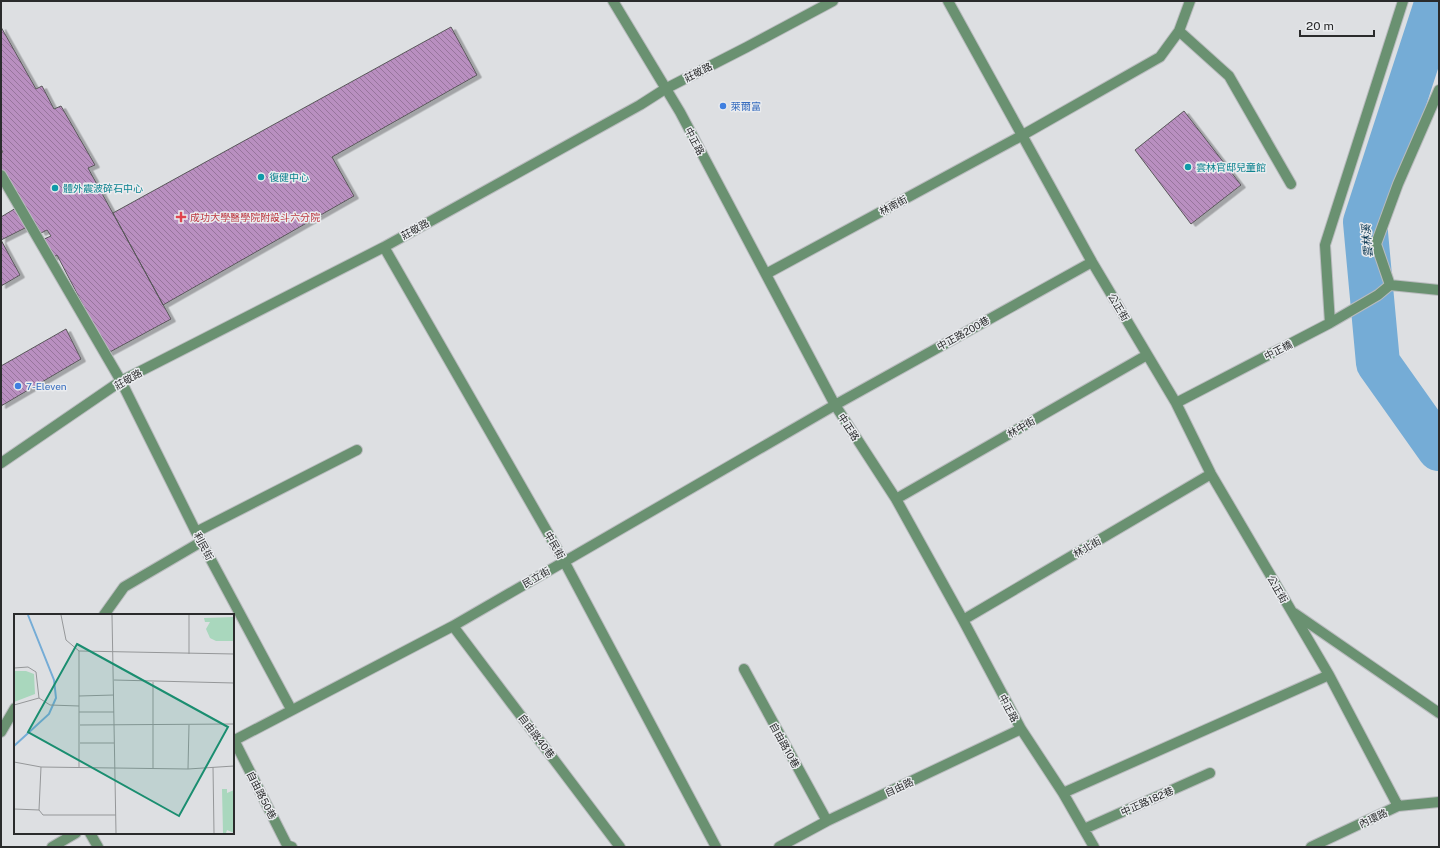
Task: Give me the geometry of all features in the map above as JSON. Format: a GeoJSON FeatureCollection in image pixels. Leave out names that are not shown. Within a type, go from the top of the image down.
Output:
{"type":"FeatureCollection","features":[{"type":"Feature","properties":{"kind":"street","name":"中正路"},"geometry":{"type":"LineString","coordinates":[[613,1],[665,88],[835,405],[896,499],[1021,729],[1063,793],[1094,847]]}},
{"type":"Feature","properties":{"kind":"street","name":"莊敬路"},"geometry":{"type":"LineString","coordinates":[[1,463],[121,381],[384,247],[640,105],[665,88],[747,47],[833,1]]}},
{"type":"Feature","properties":{"kind":"street","name":"公正街"},"geometry":{"type":"LineString","coordinates":[[948,1],[1021,136],[1092,262],[1176,403],[1211,474],[1329,675],[1398,806]]}},
{"type":"Feature","properties":{"kind":"street","name":"林南街"},"geometry":{"type":"LineString","coordinates":[[766,274],[1021,136],[1160,57],[1179,31],[1190,1]]}},
{"type":"Feature","properties":{"kind":"street"},"geometry":{"type":"LineString","coordinates":[[1331,323],[1326,245],[1403,1]]}},
{"type":"Feature","properties":{"kind":"street"},"geometry":{"type":"LineString","coordinates":[[1179,31],[1229,76],[1291,184]]}},
{"type":"Feature","properties":{"kind":"street"},"geometry":{"type":"LineString","coordinates":[[1439,90],[1398,184],[1376,244],[1390,285],[1439,290]]}},
{"type":"Feature","properties":{"kind":"street","name":"利民街"},"geometry":{"type":"LineString","coordinates":[[1,175],[121,381],[201,542],[291,709]]}},
{"type":"Feature","properties":{"kind":"street","name":"中民街"},"geometry":{"type":"LineString","coordinates":[[384,247],[564,561],[716,847]]}},
{"type":"Feature","properties":{"kind":"street","name":"中正路200巷"},"geometry":{"type":"LineString","coordinates":[[835,405],[1092,262]]}},
{"type":"Feature","properties":{"kind":"street","name":"中正橋"},"geometry":{"type":"LineString","coordinates":[[1176,403],[1331,323],[1378,295],[1390,285]]}},
{"type":"Feature","properties":{"kind":"street","name":"林中街"},"geometry":{"type":"LineString","coordinates":[[896,499],[1147,354]]}},
{"type":"Feature","properties":{"kind":"street","name":"民立街"},"geometry":{"type":"LineString","coordinates":[[234,740],[453,626],[835,405]]}},
{"type":"Feature","properties":{"kind":"street"},"geometry":{"type":"LineString","coordinates":[[196,532],[357,450]]}},
{"type":"Feature","properties":{"kind":"street","name":"林北街"},"geometry":{"type":"LineString","coordinates":[[963,620],[1211,474]]}},
{"type":"Feature","properties":{"kind":"street"},"geometry":{"type":"LineString","coordinates":[[105,614],[124,587],[201,542]]}},
{"type":"Feature","properties":{"kind":"street","name":"公正街"},"geometry":{"type":"LineString","coordinates":[[1292,612],[1439,713]]}},
{"type":"Feature","properties":{"kind":"street","name":"自由路40巷"},"geometry":{"type":"LineString","coordinates":[[453,626],[620,847]]}},
{"type":"Feature","properties":{"kind":"street","name":"自由路10巷"},"geometry":{"type":"LineString","coordinates":[[744,670],[827,821]]}},
{"type":"Feature","properties":{"kind":"street"},"geometry":{"type":"LineString","coordinates":[[1063,793],[1329,675]]}},
{"type":"Feature","properties":{"kind":"street"},"geometry":{"type":"LineString","coordinates":[[1,732],[14,710]]}},
{"type":"Feature","properties":{"kind":"street","name":"自由路"},"geometry":{"type":"LineString","coordinates":[[779,847],[827,821],[1021,729]]}},
{"type":"Feature","properties":{"kind":"street","name":"自由路50巷"},"geometry":{"type":"LineString","coordinates":[[234,740],[287,845],[292,847]]}},
{"type":"Feature","properties":{"kind":"street","name":"中正路182巷"},"geometry":{"type":"LineString","coordinates":[[1084,829],[1210,773]]}},
{"type":"Feature","properties":{"kind":"street","name":"內環路"},"geometry":{"type":"LineString","coordinates":[[1311,847],[1398,806],[1439,802]]}},
{"type":"Feature","properties":{"kind":"street"},"geometry":{"type":"LineString","coordinates":[[52,847],[74,834]]}},
{"type":"Feature","properties":{"kind":"street"},"geometry":{"type":"LineString","coordinates":[[91,834],[98,847]]}},
{"type":"Feature","properties":{"kind":"building","name":"體外震波碎石中心"},"geometry":{"type":"Polygon","coordinates":[[[1,27],[36,89],[42,86],[54,109],[61,106],[95,165],[88,168],[171,319],[108,353],[57,255],[52,258],[42,240],[51,236],[47,230],[41,233],[35,223],[1,240],[1,217],[21,205],[1,170],[1,153],[3,152],[1,149],[1,27]]]}},
{"type":"Feature","properties":{"kind":"building","name":"復健中心"},"geometry":{"type":"Polygon","coordinates":[[[451,27],[477,75],[332,157],[354,196],[163,305],[113,213],[451,27]]]}},
{"type":"Feature","properties":{"kind":"building","name":"雲林官邸兒童館"},"geometry":{"type":"Polygon","coordinates":[[[1184,111],[1241,185],[1191,224],[1135,150],[1184,111]]]}},
{"type":"Feature","properties":{"kind":"building"},"geometry":{"type":"Polygon","coordinates":[[[1,240],[20,275],[1,286],[1,240]]]}},
{"type":"Feature","properties":{"kind":"building","name":"7-Eleven"},"geometry":{"type":"Polygon","coordinates":[[[66,329],[81,359],[1,406],[1,366],[66,329]]]}},
{"type":"Feature","properties":{"kind":"waterway","name":"雲林溪"},"geometry":{"type":"LineString","coordinates":[[1437,1],[1365,222],[1378,363],[1439,449]]}},
{"type":"Feature","properties":{"kind":"place","name":"萊爾富"},"geometry":{"type":"Point","coordinates":[723,106]}},
{"type":"Feature","properties":{"kind":"place","name":"雲林官邸兒童館"},"geometry":{"type":"Point","coordinates":[1188,167]}},
{"type":"Feature","properties":{"kind":"place","name":"復健中心"},"geometry":{"type":"Point","coordinates":[261,177]}},
{"type":"Feature","properties":{"kind":"place","name":"體外震波碎石中心"},"geometry":{"type":"Point","coordinates":[55,188]}},
{"type":"Feature","properties":{"kind":"place","name":"成功大學醫學院附設斗六分院"},"geometry":{"type":"Point","coordinates":[181,217]}},
{"type":"Feature","properties":{"kind":"place","name":"7-Eleven"},"geometry":{"type":"Point","coordinates":[18,386]}}]}
